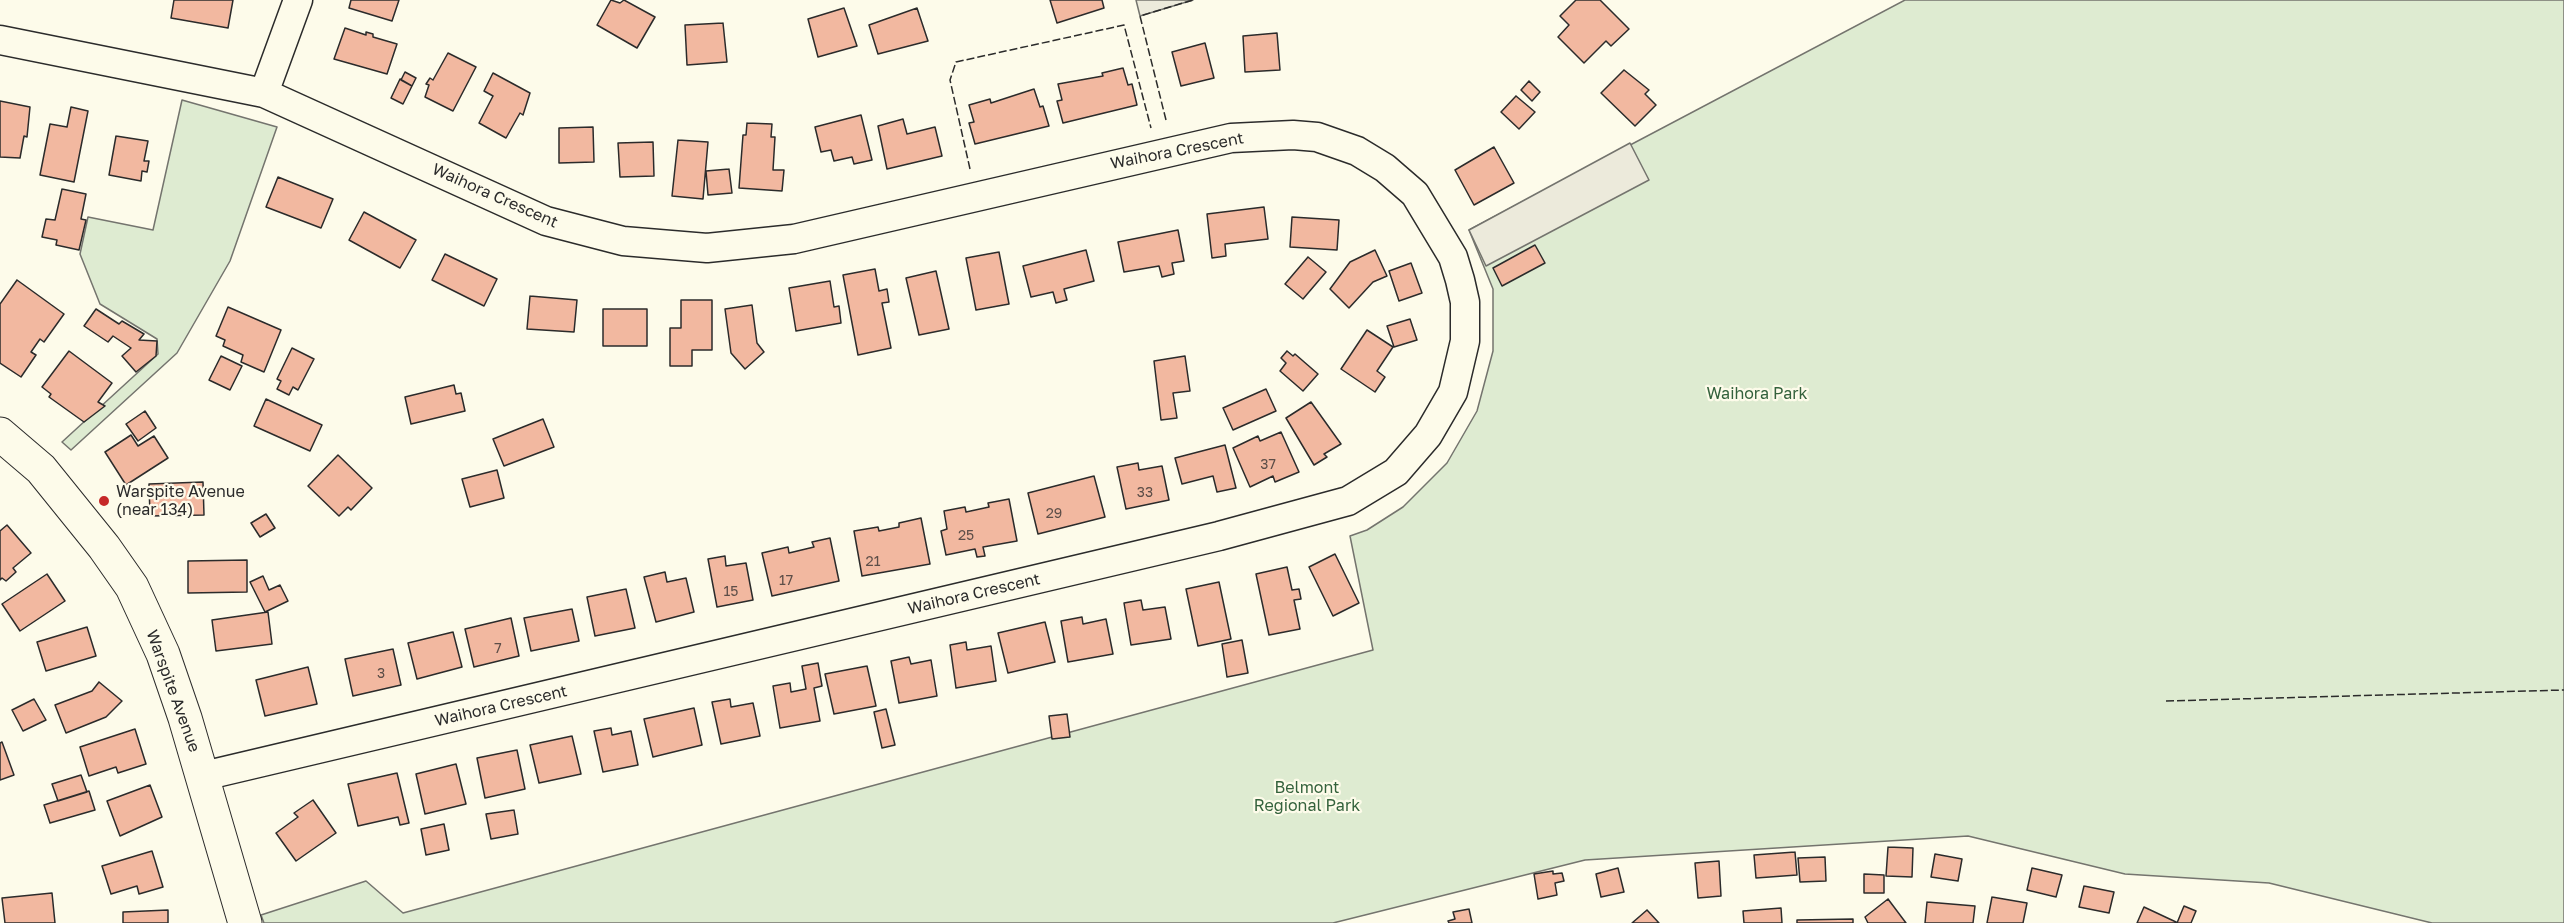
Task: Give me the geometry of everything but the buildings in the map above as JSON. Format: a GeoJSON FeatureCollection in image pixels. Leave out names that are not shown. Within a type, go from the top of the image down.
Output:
{"type":"FeatureCollection","features":[{"type":"Feature","properties":{"kind":"main road","name":"Warspite Avenue"},"geometry":{"type":"LineString","coordinates":[[0,434],[41,469],[104,547],[132,587],[163,654],[203,776],[245,923]]}},
{"type":"Feature","properties":{"kind":"street"},"geometry":{"type":"LineString","coordinates":[[264,93],[298,0]]}},
{"type":"Feature","properties":{"kind":"street","name":"Waihora Crescent"},"geometry":{"type":"LineString","coordinates":[[0,40],[264,93],[546,221],[623,241],[706,248],[794,239],[1230,138],[1293,135],[1317,137],[1357,151],[1385,168],[1415,194],[1439,232],[1455,265],[1465,302],[1466,341],[1453,392],[1422,441],[1396,472],[1348,501],[1207,539],[203,776]]}},
{"type":"Feature","properties":{"kind":"green space"},"geometry":{"type":"Polygon","coordinates":[[[1905,0],[2564,0],[2564,923],[2432,923],[2269,883],[2125,874],[1968,836],[1585,860],[1333,923],[264,923],[261,915],[366,881],[403,913],[1373,650],[1350,536],[1367,530],[1403,507],[1447,463],[1477,411],[1493,351],[1493,289],[1469,230],[1905,0]]]}},
{"type":"Feature","properties":{"kind":"green space"},"geometry":{"type":"Polygon","coordinates":[[[182,100],[277,127],[230,261],[177,353],[71,450],[62,442],[158,354],[157,339],[100,304],[80,254],[88,217],[153,230],[182,100]]]}},
{"type":"Feature","properties":{"kind":"shaded area"},"geometry":{"type":"Polygon","coordinates":[[[1136,0],[1193,0],[1140,16],[1136,0]]]}},
{"type":"Feature","properties":{"kind":"shaded area"},"geometry":{"type":"Polygon","coordinates":[[[1630,143],[1649,180],[1486,266],[1469,230],[1630,143]]]}},
{"type":"Feature","properties":{"kind":"fence"},"geometry":{"type":"LineString","coordinates":[[1166,120],[1140,16],[1193,0]]}},
{"type":"Feature","properties":{"kind":"fence"},"geometry":{"type":"LineString","coordinates":[[970,169],[950,80],[956,62],[1124,25],[1151,128]]}},
{"type":"Feature","properties":{"kind":"fence"},"geometry":{"type":"LineString","coordinates":[[2166,701],[2564,690]]}},
{"type":"Feature","properties":{"kind":"place","name":"Warspite Avenue (near 134)"},"geometry":{"type":"Point","coordinates":[104,501]}},
{"type":"Feature","properties":{"kind":"park label","name":"Waihora Park"},"geometry":{"type":"Point","coordinates":[1757,394]}},
{"type":"Feature","properties":{"kind":"park label","name":"Belmont Regional Park"},"geometry":{"type":"Point","coordinates":[1307,797]}}]}
